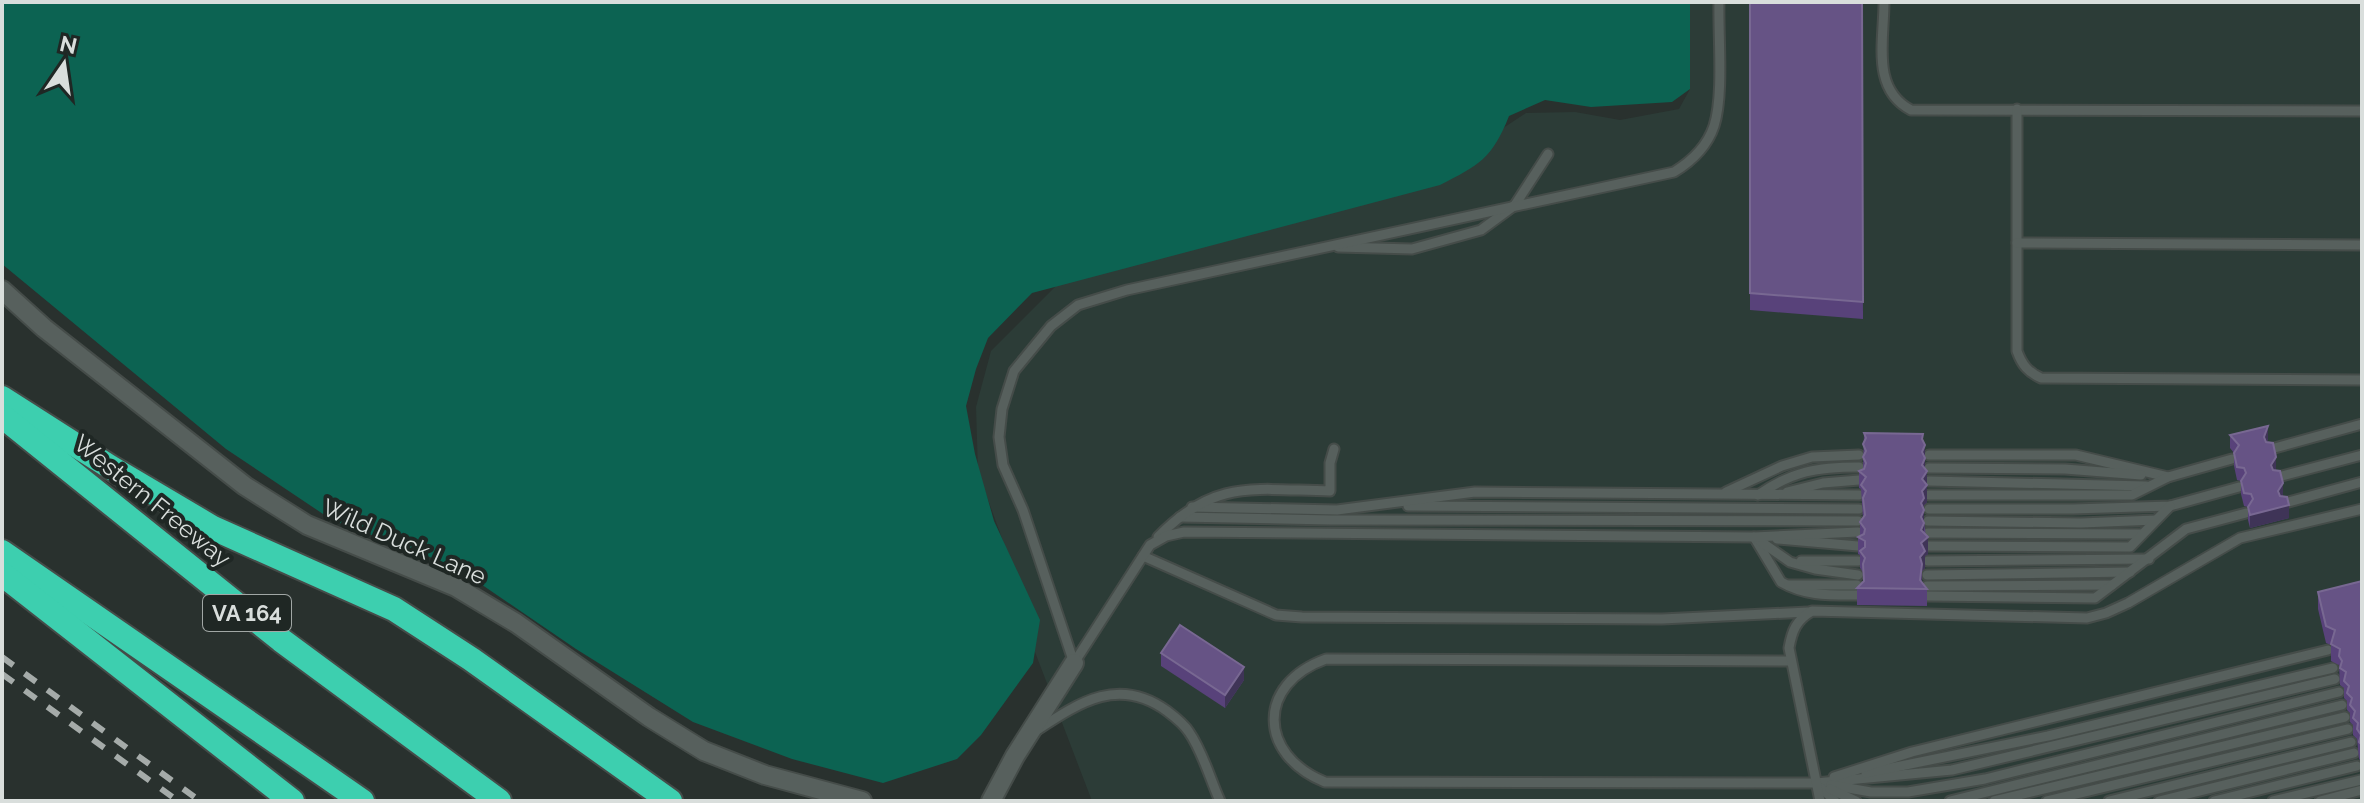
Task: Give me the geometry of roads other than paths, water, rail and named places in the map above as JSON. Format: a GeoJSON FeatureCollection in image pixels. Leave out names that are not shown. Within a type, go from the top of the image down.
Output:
{"type":"FeatureCollection","features":[{"type":"Feature","properties":{"kind":"highway"},"geometry":{"type":"LineString","coordinates":[[2,398],[213,528],[394,609],[471,659],[670,801]]}},
{"type":"Feature","properties":{"kind":"highway","name":"Western Freeway"},"geometry":{"type":"LineString","coordinates":[[2,416],[281,640],[499,801]]}},
{"type":"Feature","properties":{"kind":"highway"},"geometry":{"type":"LineString","coordinates":[[2,552],[362,801]]}},
{"type":"Feature","properties":{"kind":"highway"},"geometry":{"type":"LineString","coordinates":[[2,574],[292,801]]}},
{"type":"Feature","properties":{"kind":"street","name":"Wild Duck Lane"},"geometry":{"type":"LineString","coordinates":[[2,290],[44,328],[245,486],[307,525],[456,587],[516,623],[649,717],[704,751],[765,775],[862,801]]}},
{"type":"Feature","properties":{"kind":"street"},"geometry":{"type":"LineString","coordinates":[[991,801],[1074,663]]}},
{"type":"Feature","properties":{"kind":"lane"},"geometry":{"type":"LineString","coordinates":[[1074,663],[1023,510],[1003,465],[999,437],[1002,409],[1014,371],[1051,326],[1078,305],[1127,290],[1674,172],[1691,162],[1714,126],[1718,93],[1719,2]]}},
{"type":"Feature","properties":{"kind":"lane"},"geometry":{"type":"LineString","coordinates":[[1884,2],[1884,77],[1894,99],[1911,110],[2362,111]]}},
{"type":"Feature","properties":{"kind":"lane"},"geometry":{"type":"LineString","coordinates":[[2017,109],[2017,351],[2030,373],[2041,378],[2362,380]]}},
{"type":"Feature","properties":{"kind":"lane"},"geometry":{"type":"LineString","coordinates":[[1324,246],[1412,249],[1481,230],[1515,205],[1548,154]]}},
{"type":"Feature","properties":{"kind":"lane"},"geometry":{"type":"LineString","coordinates":[[2017,243],[2362,245]]}},
{"type":"Feature","properties":{"kind":"lane"},"geometry":{"type":"LineString","coordinates":[[2271,449],[2362,424]]}},
{"type":"Feature","properties":{"kind":"lane"},"geometry":{"type":"LineString","coordinates":[[1074,663],[1150,545],[1192,507],[1228,491],[1330,491],[1330,463],[1334,449]]}},
{"type":"Feature","properties":{"kind":"lane"},"geometry":{"type":"LineString","coordinates":[[1722,494],[1782,466],[1812,457],[1859,455]]}},
{"type":"Feature","properties":{"kind":"lane"},"geometry":{"type":"LineString","coordinates":[[1929,455],[2076,455],[2168,477]]}},
{"type":"Feature","properties":{"kind":"lane"},"geometry":{"type":"LineString","coordinates":[[2278,477],[2362,455]]}},
{"type":"Feature","properties":{"kind":"lane"},"geometry":{"type":"LineString","coordinates":[[1929,495],[2132,495],[2168,477],[2232,459]]}},
{"type":"Feature","properties":{"kind":"lane"},"geometry":{"type":"LineString","coordinates":[[1758,495],[1783,478],[1807,470],[1859,467]]}},
{"type":"Feature","properties":{"kind":"lane"},"geometry":{"type":"LineString","coordinates":[[1929,468],[2065,469],[2168,477]]}},
{"type":"Feature","properties":{"kind":"lane"},"geometry":{"type":"LineString","coordinates":[[1780,495],[1823,483],[1859,480]]}},
{"type":"Feature","properties":{"kind":"lane"},"geometry":{"type":"LineString","coordinates":[[1929,481],[2150,486]]}},
{"type":"Feature","properties":{"kind":"lane"},"geometry":{"type":"LineString","coordinates":[[2285,503],[2362,482]]}},
{"type":"Feature","properties":{"kind":"lane"},"geometry":{"type":"LineString","coordinates":[[1929,509],[2170,506],[2239,487]]}},
{"type":"Feature","properties":{"kind":"lane"},"geometry":{"type":"LineString","coordinates":[[1192,507],[1337,510],[1475,492],[1859,495]]}},
{"type":"Feature","properties":{"kind":"lane"},"geometry":{"type":"LineString","coordinates":[[1373,505],[1859,509]]}},
{"type":"Feature","properties":{"kind":"lane"},"geometry":{"type":"LineString","coordinates":[[1928,546],[2130,547],[2170,506]]}},
{"type":"Feature","properties":{"kind":"lane"},"geometry":{"type":"LineString","coordinates":[[1143,556],[1276,615],[1302,617],[1662,619],[1812,611],[2087,618],[2128,603],[2240,538],[2362,509]]}},
{"type":"Feature","properties":{"kind":"lane"},"geometry":{"type":"LineString","coordinates":[[2130,572],[1927,586],[2095,598],[2149,559],[2186,529],[2246,513]]}},
{"type":"Feature","properties":{"kind":"lane"},"geometry":{"type":"LineString","coordinates":[[1180,517],[1858,526],[1754,537]]}},
{"type":"Feature","properties":{"kind":"lane"},"geometry":{"type":"LineString","coordinates":[[1928,521],[2081,523],[2156,520]]}},
{"type":"Feature","properties":{"kind":"lane"},"geometry":{"type":"LineString","coordinates":[[1150,545],[1166,536],[1184,532],[1754,537],[1858,546]]}},
{"type":"Feature","properties":{"kind":"lane"},"geometry":{"type":"LineString","coordinates":[[1928,533],[2142,534]]}},
{"type":"Feature","properties":{"kind":"lane"},"geometry":{"type":"LineString","coordinates":[[1754,537],[1790,562],[1857,585],[1800,592],[1781,582],[1754,537]]}},
{"type":"Feature","properties":{"kind":"lane"},"geometry":{"type":"LineString","coordinates":[[1928,561],[2149,559]]}},
{"type":"Feature","properties":{"kind":"lane"},"geometry":{"type":"LineString","coordinates":[[1790,562],[1858,561]]}},
{"type":"Feature","properties":{"kind":"lane"},"geometry":{"type":"LineString","coordinates":[[1812,611],[1799,619],[1789,648],[1820,801]]}},
{"type":"Feature","properties":{"kind":"lane"},"geometry":{"type":"LineString","coordinates":[[1816,783],[1912,752],[2328,650]]}},
{"type":"Feature","properties":{"kind":"lane"},"geometry":{"type":"LineString","coordinates":[[1791,661],[1326,659],[1305,666],[1289,680],[1278,699],[1274,720],[1278,742],[1289,761],[1305,775],[1325,782],[1816,783],[1952,770],[2335,679]]}},
{"type":"Feature","properties":{"kind":"lane"},"geometry":{"type":"LineString","coordinates":[[1816,783],[2048,736],[2333,668]]}},
{"type":"Feature","properties":{"kind":"lane"},"geometry":{"type":"LineString","coordinates":[[1816,783],[1871,792],[1908,792],[1985,779],[2339,692]]}},
{"type":"Feature","properties":{"kind":"lane"},"geometry":{"type":"LineString","coordinates":[[1027,737],[1069,709],[1101,695],[1127,693],[1151,700],[1175,717],[1189,732],[1220,801]]}},
{"type":"Feature","properties":{"kind":"lane"},"geometry":{"type":"LineString","coordinates":[[1950,801],[2342,705]]}},
{"type":"Feature","properties":{"kind":"lane"},"geometry":{"type":"LineString","coordinates":[[1994,801],[2345,717]]}},
{"type":"Feature","properties":{"kind":"lane"},"geometry":{"type":"LineString","coordinates":[[2047,801],[2348,729]]}},
{"type":"Feature","properties":{"kind":"lane"},"geometry":{"type":"LineString","coordinates":[[2109,801],[2351,742]]}},
{"type":"Feature","properties":{"kind":"lane"},"geometry":{"type":"LineString","coordinates":[[2159,801],[2354,753]]}},
{"type":"Feature","properties":{"kind":"lane"},"geometry":{"type":"LineString","coordinates":[[2214,801],[2357,766]]}},
{"type":"Feature","properties":{"kind":"lane"},"geometry":{"type":"LineString","coordinates":[[2273,801],[2361,780]]}},
{"type":"Feature","properties":{"kind":"lane"},"geometry":{"type":"LineString","coordinates":[[1816,783],[1835,801]]}},
{"type":"Feature","properties":{"kind":"lane"},"geometry":{"type":"LineString","coordinates":[[1816,783],[1856,801]]}},
{"type":"Feature","properties":{"kind":"lane"},"geometry":{"type":"LineString","coordinates":[[2320,801],[2362,790]]}},
{"type":"Feature","properties":{"kind":"railway"},"geometry":{"type":"LineString","coordinates":[[2,657],[200,801]]}},
{"type":"Feature","properties":{"kind":"railway"},"geometry":{"type":"LineString","coordinates":[[2,674],[178,801]]}}]}
